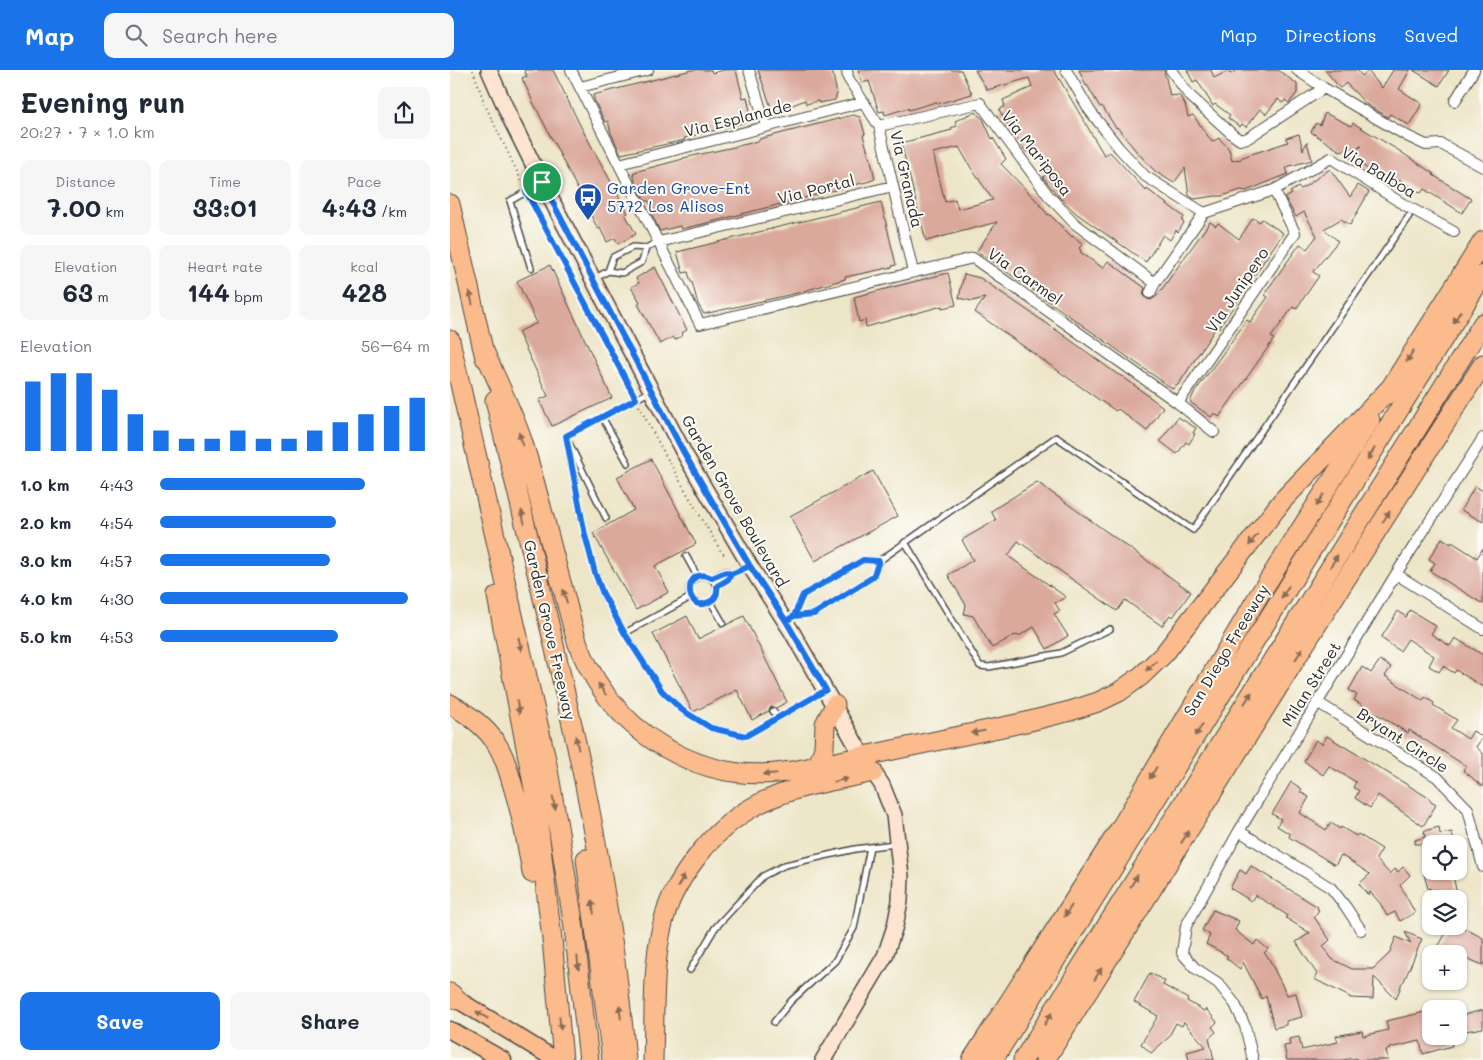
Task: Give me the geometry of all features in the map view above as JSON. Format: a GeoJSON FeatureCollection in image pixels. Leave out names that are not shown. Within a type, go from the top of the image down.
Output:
{"type":"FeatureCollection","features":[{"type":"Feature","properties":{"kind":"highway","name":"Garden Grove Freeway"},"geometry":{"type":"LineString","coordinates":[[450,204],[590,808],[606,898],[626,1060]]}},
{"type":"Feature","properties":{"kind":"highway","name":"San Diego Freeway"},"geometry":{"type":"LineString","coordinates":[[972,1060],[1121,827],[1256,600],[1483,241]]}},
{"type":"Feature","properties":{"kind":"highway"},"geometry":{"type":"LineString","coordinates":[[993,1060],[1483,275]]}},
{"type":"Feature","properties":{"kind":"highway"},"geometry":{"type":"LineString","coordinates":[[1023,1060],[1483,323]]}},
{"type":"Feature","properties":{"kind":"highway"},"geometry":{"type":"LineString","coordinates":[[450,340],[546,759],[574,928],[589,1060]]}},
{"type":"Feature","properties":{"kind":"highway"},"geometry":{"type":"LineString","coordinates":[[482,346],[521,438],[578,643],[590,669],[614,707],[632,725],[656,743],[700,765],[750,775],[771,774],[818,765],[868,765]]}},
{"type":"Feature","properties":{"kind":"highway"},"geometry":{"type":"LineString","coordinates":[[1045,1060],[1335,596],[1483,364]]}},
{"type":"Feature","properties":{"kind":"highway"},"geometry":{"type":"LineString","coordinates":[[653,1060],[657,954],[662,926],[669,904],[692,862],[723,827],[751,808],[774,797],[868,765],[1070,711],[1098,702],[1119,692],[1141,676],[1164,654],[1282,501],[1393,385]]}},
{"type":"Feature","properties":{"kind":"highway"},"geometry":{"type":"LineString","coordinates":[[450,386],[496,592],[534,789],[552,939],[563,1060]]}},
{"type":"Feature","properties":{"kind":"highway"},"geometry":{"type":"LineString","coordinates":[[818,765],[824,748],[825,724],[830,698]]}},
{"type":"Feature","properties":{"kind":"highway"},"geometry":{"type":"LineString","coordinates":[[450,704],[474,719],[486,731],[496,743],[506,761],[522,816],[532,873],[552,939]]}},
{"type":"Feature","properties":{"kind":"highway"},"geometry":{"type":"LineString","coordinates":[[590,808],[583,836],[612,1060]]}},
{"type":"Feature","properties":{"kind":"main road","name":"Garden Grove Boulevard"},"geometry":{"type":"LineString","coordinates":[[489,70],[511,120],[542,182],[684,453],[750,566],[790,618],[830,698],[868,765],[882,785],[894,814],[901,876],[900,901],[895,926],[885,956],[823,1060]]}},
{"type":"Feature","properties":{"kind":"main road"},"geometry":{"type":"LineString","coordinates":[[453,996],[556,1060]]}},
{"type":"Feature","properties":{"kind":"main road"},"geometry":{"type":"LineString","coordinates":[[450,1030],[503,1060]]}},
{"type":"Feature","properties":{"kind":"street"},"geometry":{"type":"LineString","coordinates":[[571,70],[658,242]]}},
{"type":"Feature","properties":{"kind":"street"},"geometry":{"type":"LineString","coordinates":[[580,87],[648,70]]}},
{"type":"Feature","properties":{"kind":"street"},"geometry":{"type":"LineString","coordinates":[[748,70],[766,126]]}},
{"type":"Feature","properties":{"kind":"street","name":"Via Granada"},"geometry":{"type":"LineString","coordinates":[[847,70],[848,78],[879,126],[913,272]]}},
{"type":"Feature","properties":{"kind":"street"},"geometry":{"type":"LineString","coordinates":[[1066,70],[1090,111],[1119,148],[1145,176],[1204,213],[1150,293]]}},
{"type":"Feature","properties":{"kind":"street"},"geometry":{"type":"LineString","coordinates":[[1171,70],[1189,95],[1233,136],[1240,140],[1248,138],[1324,88]]}},
{"type":"Feature","properties":{"kind":"street"},"geometry":{"type":"LineString","coordinates":[[1298,70],[1324,88],[1407,136],[1426,145],[1441,144],[1483,167]]}},
{"type":"Feature","properties":{"kind":"street"},"geometry":{"type":"LineString","coordinates":[[1455,101],[1474,70]]}},
{"type":"Feature","properties":{"kind":"street","name":"Via Esplanade"},"geometry":{"type":"LineString","coordinates":[[619,164],[864,102]]}},
{"type":"Feature","properties":{"kind":"street","name":"Via Mariposa"},"geometry":{"type":"LineString","coordinates":[[879,126],[980,103],[1048,195],[1074,223],[1155,283]]}},
{"type":"Feature","properties":{"kind":"street","name":"Via Balboa"},"geometry":{"type":"LineString","coordinates":[[1204,213],[1274,190],[1332,158],[1403,204],[1454,232]]}},
{"type":"Feature","properties":{"kind":"street","name":"Via Portal"},"geometry":{"type":"LineString","coordinates":[[658,242],[893,186]]}},
{"type":"Feature","properties":{"kind":"street","name":"Via Junipero"},"geometry":{"type":"LineString","coordinates":[[1178,403],[1295,233],[1274,190]]}},
{"type":"Feature","properties":{"kind":"street","name":"Via Carmel"},"geometry":{"type":"LineString","coordinates":[[658,242],[700,324],[973,258],[1178,403],[1214,432]]}},
{"type":"Feature","properties":{"kind":"street","name":"Milan Street"},"geometry":{"type":"LineString","coordinates":[[1253,1060],[1245,1026],[1235,1004],[1218,983],[1195,968],[1182,953],[1186,926],[1239,831],[1317,702],[1396,574],[1480,450],[1483,438]]}},
{"type":"Feature","properties":{"kind":"street"},"geometry":{"type":"LineString","coordinates":[[1396,574],[1483,629]]}},
{"type":"Feature","properties":{"kind":"street","name":"Bryant Circle"},"geometry":{"type":"LineString","coordinates":[[1317,702],[1437,777],[1468,809],[1483,867]]}},
{"type":"Feature","properties":{"kind":"street"},"geometry":{"type":"LineString","coordinates":[[1239,831],[1331,888],[1361,930]]}},
{"type":"Feature","properties":{"kind":"lane"},"geometry":{"type":"LineString","coordinates":[[531,268],[510,200],[542,182]]}},
{"type":"Feature","properties":{"kind":"lane"},"geometry":{"type":"LineString","coordinates":[[790,618],[814,614],[873,577],[879,561],[1056,437],[1193,530],[1408,216]]}},
{"type":"Feature","properties":{"kind":"lane"},"geometry":{"type":"LineString","coordinates":[[608,271],[613,257],[633,247],[646,248],[658,242]]}},
{"type":"Feature","properties":{"kind":"lane"},"geometry":{"type":"LineString","coordinates":[[593,279],[608,271],[622,273],[642,262],[646,248]]}},
{"type":"Feature","properties":{"kind":"lane"},"geometry":{"type":"LineString","coordinates":[[566,436],[651,391]]}},
{"type":"Feature","properties":{"kind":"lane"},"geometry":{"type":"LineString","coordinates":[[602,417],[628,463]]}},
{"type":"Feature","properties":{"kind":"lane"},"geometry":{"type":"LineString","coordinates":[[566,436],[606,518]]}},
{"type":"Feature","properties":{"kind":"lane"},"geometry":{"type":"LineString","coordinates":[[566,436],[585,535],[595,573],[603,594],[625,634],[662,691],[682,710],[711,728],[746,736],[778,718],[830,698]]}},
{"type":"Feature","properties":{"kind":"lane"},"geometry":{"type":"LineString","coordinates":[[905,542],[980,666],[989,667],[1061,653],[1110,629]]}},
{"type":"Feature","properties":{"kind":"lane"},"geometry":{"type":"LineString","coordinates":[[686,556],[697,576]]}},
{"type":"Feature","properties":{"kind":"lane"},"geometry":{"type":"LineString","coordinates":[[790,618],[803,595],[863,560],[879,561]]}},
{"type":"Feature","properties":{"kind":"lane"},"geometry":{"type":"LineString","coordinates":[[712,578],[717,586],[716,595],[707,604],[698,603],[691,597],[689,588],[697,576],[702,575],[712,578],[726,572],[731,574],[750,566]]}},
{"type":"Feature","properties":{"kind":"lane"},"geometry":{"type":"LineString","coordinates":[[717,586],[729,579],[731,574]]}},
{"type":"Feature","properties":{"kind":"lane"},"geometry":{"type":"LineString","coordinates":[[625,634],[691,597]]}},
{"type":"Feature","properties":{"kind":"lane"},"geometry":{"type":"LineString","coordinates":[[711,602],[724,623]]}},
{"type":"Feature","properties":{"kind":"lane"},"geometry":{"type":"LineString","coordinates":[[773,711],[778,718]]}},
{"type":"Feature","properties":{"kind":"lane"},"geometry":{"type":"LineString","coordinates":[[690,970],[714,928],[763,876],[785,865],[855,849],[898,844]]}},
{"type":"Feature","properties":{"kind":"lane"},"geometry":{"type":"LineString","coordinates":[[774,1022],[791,1001],[836,961],[854,928],[870,847]]}},
{"type":"Feature","properties":{"kind":"path"},"geometry":{"type":"LineString","coordinates":[[473,70],[485,105],[526,191],[663,452],[722,553]]}},
{"type":"Feature","properties":{"kind":"building"},"geometry":{"type":"Polygon","coordinates":[[[524,70],[553,70],[581,127],[628,213],[625,214],[636,234],[618,244],[615,238],[607,242],[600,228],[598,229],[533,102],[522,78],[527,76],[524,70]]]}},
{"type":"Feature","properties":{"kind":"building"},"geometry":{"type":"Polygon","coordinates":[[[692,70],[711,70],[712,73],[736,70],[743,98],[747,97],[751,116],[747,122],[684,138],[685,140],[621,154],[611,133],[608,121],[605,122],[593,95],[692,70]]]}},
{"type":"Feature","properties":{"kind":"building"},"geometry":{"type":"Polygon","coordinates":[[[758,70],[832,70],[837,94],[835,100],[806,104],[805,100],[773,113],[758,70]]]}},
{"type":"Feature","properties":{"kind":"building"},"geometry":{"type":"Polygon","coordinates":[[[858,70],[961,70],[972,94],[937,104],[936,102],[885,115],[884,111],[879,112],[869,81],[862,83],[858,70]]]}},
{"type":"Feature","properties":{"kind":"building"},"geometry":{"type":"Polygon","coordinates":[[[975,70],[1054,70],[1104,155],[1110,152],[1146,191],[1147,189],[1184,217],[1182,221],[1184,223],[1178,232],[1176,230],[1170,240],[1163,235],[1146,262],[1077,214],[1059,197],[1043,177],[1050,171],[1033,147],[1026,152],[999,110],[1005,106],[1003,100],[1032,87],[1029,78],[987,90],[975,70]]]}},
{"type":"Feature","properties":{"kind":"building"},"geometry":{"type":"Polygon","coordinates":[[[1079,70],[1164,70],[1170,96],[1179,95],[1185,104],[1188,117],[1193,115],[1212,142],[1219,138],[1229,149],[1232,161],[1288,142],[1286,138],[1299,134],[1303,150],[1307,142],[1312,160],[1286,167],[1288,174],[1246,191],[1241,190],[1222,196],[1194,199],[1189,195],[1185,168],[1174,183],[1156,172],[1116,128],[1102,106],[1100,107],[1086,86],[1079,70]]]}},
{"type":"Feature","properties":{"kind":"building"},"geometry":{"type":"Polygon","coordinates":[[[1187,70],[1211,70],[1214,78],[1228,71],[1230,74],[1237,70],[1278,70],[1297,84],[1297,93],[1289,103],[1285,100],[1283,103],[1278,99],[1266,114],[1260,109],[1246,127],[1242,124],[1240,127],[1228,118],[1230,115],[1215,104],[1213,106],[1197,80],[1193,82],[1187,70]]]}},
{"type":"Feature","properties":{"kind":"building"},"geometry":{"type":"Polygon","coordinates":[[[1325,70],[1357,70],[1362,76],[1368,71],[1382,88],[1393,70],[1410,70],[1399,89],[1422,104],[1409,125],[1390,114],[1388,117],[1366,104],[1346,83],[1340,88],[1325,70]]]}},
{"type":"Feature","properties":{"kind":"building"},"geometry":{"type":"Polygon","coordinates":[[[1413,70],[1449,70],[1439,86],[1413,70]]]}},
{"type":"Feature","properties":{"kind":"building"},"geometry":{"type":"Polygon","coordinates":[[[975,112],[983,119],[992,139],[1006,159],[1001,164],[1048,215],[1072,237],[1083,244],[1079,248],[1080,252],[1103,268],[1108,261],[1145,288],[1143,294],[1147,299],[1151,300],[1157,296],[1210,222],[1216,226],[1218,223],[1239,239],[1253,218],[1260,222],[1262,219],[1283,233],[1219,328],[1217,326],[1178,385],[1175,385],[1173,389],[977,251],[997,222],[926,241],[901,143],[952,130],[951,128],[957,126],[955,121],[975,112]],[[959,147],[933,153],[945,202],[955,199],[958,209],[993,200],[959,147]]]}},
{"type":"Feature","properties":{"kind":"building"},"geometry":{"type":"Polygon","coordinates":[[[1325,113],[1351,126],[1353,123],[1398,150],[1471,199],[1462,213],[1424,189],[1421,193],[1400,180],[1396,187],[1348,156],[1362,146],[1340,151],[1311,132],[1316,123],[1320,125],[1325,113]]]}},
{"type":"Feature","properties":{"kind":"building"},"geometry":{"type":"Polygon","coordinates":[[[853,115],[860,117],[865,134],[863,135],[875,179],[870,181],[703,224],[681,229],[680,226],[660,231],[652,214],[649,201],[645,201],[635,181],[633,173],[638,171],[853,115]]]}},
{"type":"Feature","properties":{"kind":"building"},"geometry":{"type":"Polygon","coordinates":[[[1330,169],[1350,197],[1358,185],[1369,192],[1350,225],[1341,219],[1324,229],[1338,241],[1313,272],[1319,276],[1296,309],[1293,307],[1271,337],[1274,339],[1219,417],[1214,413],[1211,417],[1190,402],[1194,393],[1247,320],[1250,322],[1268,297],[1265,295],[1267,290],[1300,244],[1307,249],[1317,236],[1304,212],[1296,217],[1285,198],[1292,194],[1290,192],[1298,187],[1300,189],[1306,186],[1330,169]]]}},
{"type":"Feature","properties":{"kind":"building"},"geometry":{"type":"Polygon","coordinates":[[[881,202],[896,265],[893,267],[845,277],[845,279],[797,293],[704,314],[698,304],[688,272],[683,273],[677,252],[881,202]]]}},
{"type":"Feature","properties":{"kind":"building"},"geometry":{"type":"Polygon","coordinates":[[[550,265],[612,398],[552,426],[539,400],[548,396],[518,332],[537,323],[517,281],[550,265]]]}},
{"type":"Feature","properties":{"kind":"building"},"geometry":{"type":"Polygon","coordinates":[[[655,267],[687,330],[675,340],[673,337],[660,344],[631,287],[639,283],[636,278],[655,267]]]}},
{"type":"Feature","properties":{"kind":"building"},"geometry":{"type":"Polygon","coordinates":[[[948,273],[956,305],[942,308],[942,306],[866,327],[865,320],[859,322],[854,297],[948,273]]]}},
{"type":"Feature","properties":{"kind":"building"},"geometry":{"type":"Polygon","coordinates":[[[964,274],[980,278],[1163,407],[1147,431],[1118,409],[1116,411],[1098,399],[975,312],[985,298],[972,301],[959,298],[964,274]]]}},
{"type":"Feature","properties":{"kind":"building"},"geometry":{"type":"Polygon","coordinates":[[[1178,417],[1196,428],[1189,444],[1186,442],[1177,454],[1160,441],[1178,417]]]}},
{"type":"Feature","properties":{"kind":"building"},"geometry":{"type":"Polygon","coordinates":[[[651,459],[696,544],[655,566],[669,592],[636,610],[593,533],[634,510],[617,477],[651,459]]]}},
{"type":"Feature","properties":{"kind":"building"},"geometry":{"type":"Polygon","coordinates":[[[873,471],[898,516],[815,561],[790,516],[873,471]]]}},
{"type":"Feature","properties":{"kind":"building"},"geometry":{"type":"Polygon","coordinates":[[[1037,482],[1191,592],[1173,617],[1170,615],[1162,626],[1125,600],[1117,611],[1018,541],[1008,556],[1066,597],[1055,603],[1060,611],[1054,614],[1068,636],[1047,649],[1034,627],[992,648],[973,616],[964,614],[966,605],[948,575],[973,560],[962,540],[996,520],[991,511],[1037,482]]]}},
{"type":"Feature","properties":{"kind":"building"},"geometry":{"type":"Polygon","coordinates":[[[1475,486],[1483,491],[1483,522],[1461,510],[1475,486]]]}},
{"type":"Feature","properties":{"kind":"building"},"geometry":{"type":"Polygon","coordinates":[[[1442,538],[1477,558],[1483,548],[1483,604],[1430,571],[1435,563],[1429,559],[1442,538]]]}},
{"type":"Feature","properties":{"kind":"building"},"geometry":{"type":"Polygon","coordinates":[[[1410,610],[1436,626],[1431,634],[1450,646],[1455,638],[1483,655],[1483,687],[1456,670],[1454,673],[1443,666],[1439,672],[1429,666],[1434,656],[1408,639],[1400,651],[1381,638],[1398,611],[1406,617],[1410,610]]]}},
{"type":"Feature","properties":{"kind":"building"},"geometry":{"type":"Polygon","coordinates":[[[687,616],[698,639],[744,616],[787,702],[776,708],[771,707],[769,711],[752,720],[737,690],[693,712],[653,634],[687,616]]]}},
{"type":"Feature","properties":{"kind":"building"},"geometry":{"type":"Polygon","coordinates":[[[1380,660],[1391,667],[1385,676],[1423,701],[1425,697],[1434,703],[1433,705],[1457,720],[1451,728],[1468,739],[1473,731],[1483,737],[1476,747],[1483,753],[1483,787],[1463,770],[1466,766],[1409,730],[1408,733],[1354,700],[1357,695],[1349,690],[1362,667],[1371,673],[1380,660]]]}},
{"type":"Feature","properties":{"kind":"building"},"geometry":{"type":"Polygon","coordinates":[[[1327,736],[1429,798],[1436,805],[1423,826],[1378,795],[1370,808],[1355,798],[1359,791],[1353,787],[1356,782],[1329,766],[1323,775],[1304,761],[1316,740],[1322,744],[1327,736]]]}},
{"type":"Feature","properties":{"kind":"building"},"geometry":{"type":"Polygon","coordinates":[[[1291,782],[1302,789],[1300,792],[1309,797],[1300,813],[1326,830],[1331,823],[1356,836],[1358,834],[1382,849],[1376,859],[1390,874],[1395,869],[1398,872],[1403,867],[1410,875],[1400,885],[1415,913],[1400,921],[1395,912],[1387,916],[1380,903],[1370,892],[1368,895],[1359,884],[1370,874],[1341,855],[1335,865],[1289,837],[1290,834],[1277,826],[1281,819],[1272,814],[1291,782]]]}},
{"type":"Feature","properties":{"kind":"building"},"geometry":{"type":"Polygon","coordinates":[[[1439,827],[1440,834],[1452,832],[1452,835],[1425,835],[1424,831],[1439,827]]]}},
{"type":"Feature","properties":{"kind":"building"},"geometry":{"type":"Polygon","coordinates":[[[1422,838],[1422,844],[1415,844],[1415,840],[1422,838]]]}},
{"type":"Feature","properties":{"kind":"building"},"geometry":{"type":"Polygon","coordinates":[[[1251,866],[1318,907],[1317,909],[1319,910],[1314,917],[1330,940],[1323,946],[1332,959],[1352,969],[1373,969],[1389,954],[1396,937],[1411,944],[1405,932],[1422,939],[1396,999],[1374,977],[1373,999],[1350,998],[1314,979],[1317,974],[1296,942],[1310,933],[1286,918],[1287,915],[1255,895],[1251,901],[1230,888],[1240,870],[1246,874],[1251,866]]]}},
{"type":"Feature","properties":{"kind":"building"},"geometry":{"type":"Polygon","coordinates":[[[1426,880],[1454,880],[1456,890],[1430,890],[1430,888],[1428,889],[1426,880]]]}},
{"type":"Feature","properties":{"kind":"building"},"geometry":{"type":"Polygon","coordinates":[[[1213,910],[1239,921],[1235,930],[1254,945],[1257,940],[1268,949],[1264,953],[1268,957],[1287,995],[1296,993],[1302,1017],[1286,1021],[1286,1025],[1274,1028],[1266,996],[1262,999],[1243,962],[1240,969],[1226,958],[1228,956],[1206,944],[1210,935],[1202,930],[1213,910]]]}},
{"type":"Feature","properties":{"kind":"building"},"geometry":{"type":"Polygon","coordinates":[[[1467,930],[1483,938],[1483,965],[1467,958],[1467,945],[1439,945],[1445,935],[1467,935],[1467,930]]]}},
{"type":"Feature","properties":{"kind":"building"},"geometry":{"type":"Polygon","coordinates":[[[1150,973],[1165,981],[1163,985],[1188,999],[1187,1001],[1204,1011],[1206,1009],[1217,1022],[1212,1027],[1216,1032],[1209,1038],[1214,1060],[1189,1060],[1187,1052],[1206,1047],[1184,1022],[1182,1026],[1176,1023],[1168,1038],[1151,1053],[1141,1044],[1158,1016],[1134,1002],[1150,973]]]}},
{"type":"Feature","properties":{"kind":"building"},"geometry":{"type":"Polygon","coordinates":[[[1483,1010],[1483,1028],[1467,1031],[1467,1014],[1483,1010]]]}},
{"type":"Feature","properties":{"kind":"building"},"geometry":{"type":"Polygon","coordinates":[[[1422,1013],[1422,1045],[1452,1046],[1423,1054],[1420,1041],[1389,1048],[1386,1050],[1388,1060],[1357,1060],[1356,1058],[1342,1060],[1287,1060],[1284,1046],[1290,1045],[1289,1039],[1299,1037],[1302,1050],[1338,1042],[1336,1036],[1362,1031],[1363,1036],[1388,1030],[1386,1021],[1422,1013]]]}},
{"type":"Feature","properties":{"kind":"place","name":"Garden Grove-Ent 5772 Los Alisos"},"geometry":{"type":"Point","coordinates":[588,221]}},
{"type":"Feature","properties":{"kind":"route"},"geometry":{"type":"LineString","coordinates":[[542,182],[526,191],[636,399],[566,436],[585,535],[595,573],[603,594],[626,635],[662,691],[682,710],[711,728],[746,736],[826,690],[786,621],[794,616],[803,595],[863,560],[879,561],[873,577],[814,614],[794,616],[786,621],[750,566],[731,574],[729,579],[717,586],[718,590],[711,602],[707,604],[698,603],[691,597],[689,588],[697,576],[702,575],[712,578],[726,572],[731,574],[750,566],[684,453],[542,182]]}}]}
